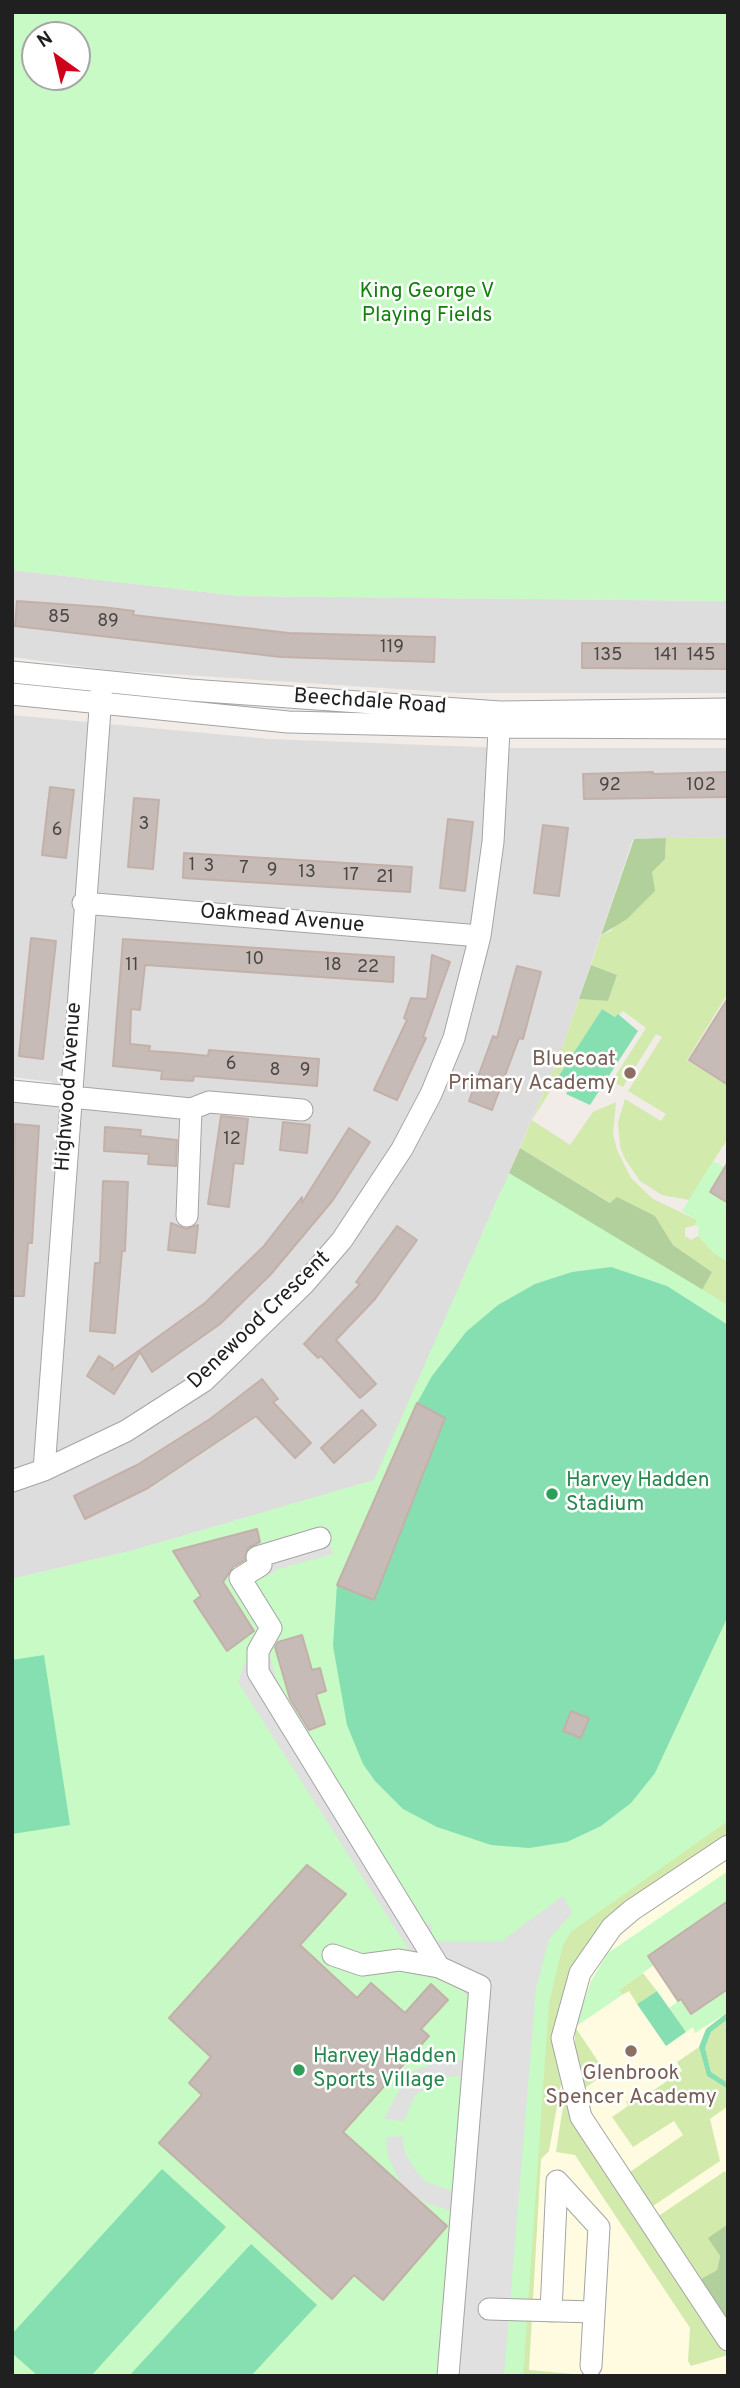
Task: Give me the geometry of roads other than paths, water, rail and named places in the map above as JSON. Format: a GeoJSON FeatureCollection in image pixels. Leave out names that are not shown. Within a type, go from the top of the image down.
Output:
{"type":"FeatureCollection","features":[{"type":"Feature","properties":{"kind":"street","name":"Beechdale Road"},"geometry":{"type":"LineString","coordinates":[[12,672],[101,693],[288,722],[499,720],[728,709]]}},
{"type":"Feature","properties":{"kind":"street","name":"Beechdale Road"},"geometry":{"type":"LineString","coordinates":[[12,694],[101,693]]}},
{"type":"Feature","properties":{"kind":"street","name":"Highwood Avenue"},"geometry":{"type":"LineString","coordinates":[[44,1470],[83,904],[101,693]]}},
{"type":"Feature","properties":{"kind":"street","name":"Beechdale Road"},"geometry":{"type":"LineString","coordinates":[[499,720],[728,728]]}},
{"type":"Feature","properties":{"kind":"street","name":"Denewood Crescent"},"geometry":{"type":"LineString","coordinates":[[12,1481],[44,1470],[126,1431],[204,1381],[304,1284],[342,1240],[402,1149],[431,1094],[454,1038],[480,936],[493,842],[499,720]]}},
{"type":"Feature","properties":{"kind":"street","name":"Oakmead Avenue"},"geometry":{"type":"LineString","coordinates":[[83,904],[480,936]]}},
{"type":"Feature","properties":{"kind":"street"},"geometry":{"type":"LineString","coordinates":[[12,1091],[191,1109],[209,1102],[302,1110]]}},
{"type":"Feature","properties":{"kind":"street"},"geometry":{"type":"LineString","coordinates":[[187,1216],[191,1109]]}},
{"type":"Feature","properties":{"kind":"street"},"geometry":{"type":"LineString","coordinates":[[320,1538],[257,1557],[261,1564],[240,1578],[271,1628],[258,1651],[257,1672],[439,1967]]}},
{"type":"Feature","properties":{"kind":"street"},"geometry":{"type":"LineString","coordinates":[[728,1846],[632,1910],[612,1927],[580,1973],[562,2038],[581,2117],[728,2340]]}},
{"type":"Feature","properties":{"kind":"street"},"geometry":{"type":"LineString","coordinates":[[333,1955],[362,1965],[399,1960],[439,1967],[480,1986],[448,2376]]}},
{"type":"Feature","properties":{"kind":"street"},"geometry":{"type":"LineString","coordinates":[[551,2311],[557,2181],[599,2227],[591,2366]]}},
{"type":"Feature","properties":{"kind":"street"},"geometry":{"type":"LineString","coordinates":[[489,2309],[593,2312]]}},
{"type":"Feature","properties":{"kind":"place","name":"Bluecoat Primary Academy"},"geometry":{"type":"Point","coordinates":[630,1073]}},
{"type":"Feature","properties":{"kind":"place","name":"Harvey Hadden Stadium"},"geometry":{"type":"Point","coordinates":[552,1494]}},
{"type":"Feature","properties":{"kind":"place","name":"Glenbrook Spencer Academy"},"geometry":{"type":"Point","coordinates":[631,2051]}},
{"type":"Feature","properties":{"kind":"place","name":"Harvey Hadden Sports Village"},"geometry":{"type":"Point","coordinates":[299,2070]}},
{"type":"Feature","properties":{"kind":"park label","name":"King George V Playing Fields"},"geometry":{"type":"Point","coordinates":[427,305]}}]}
